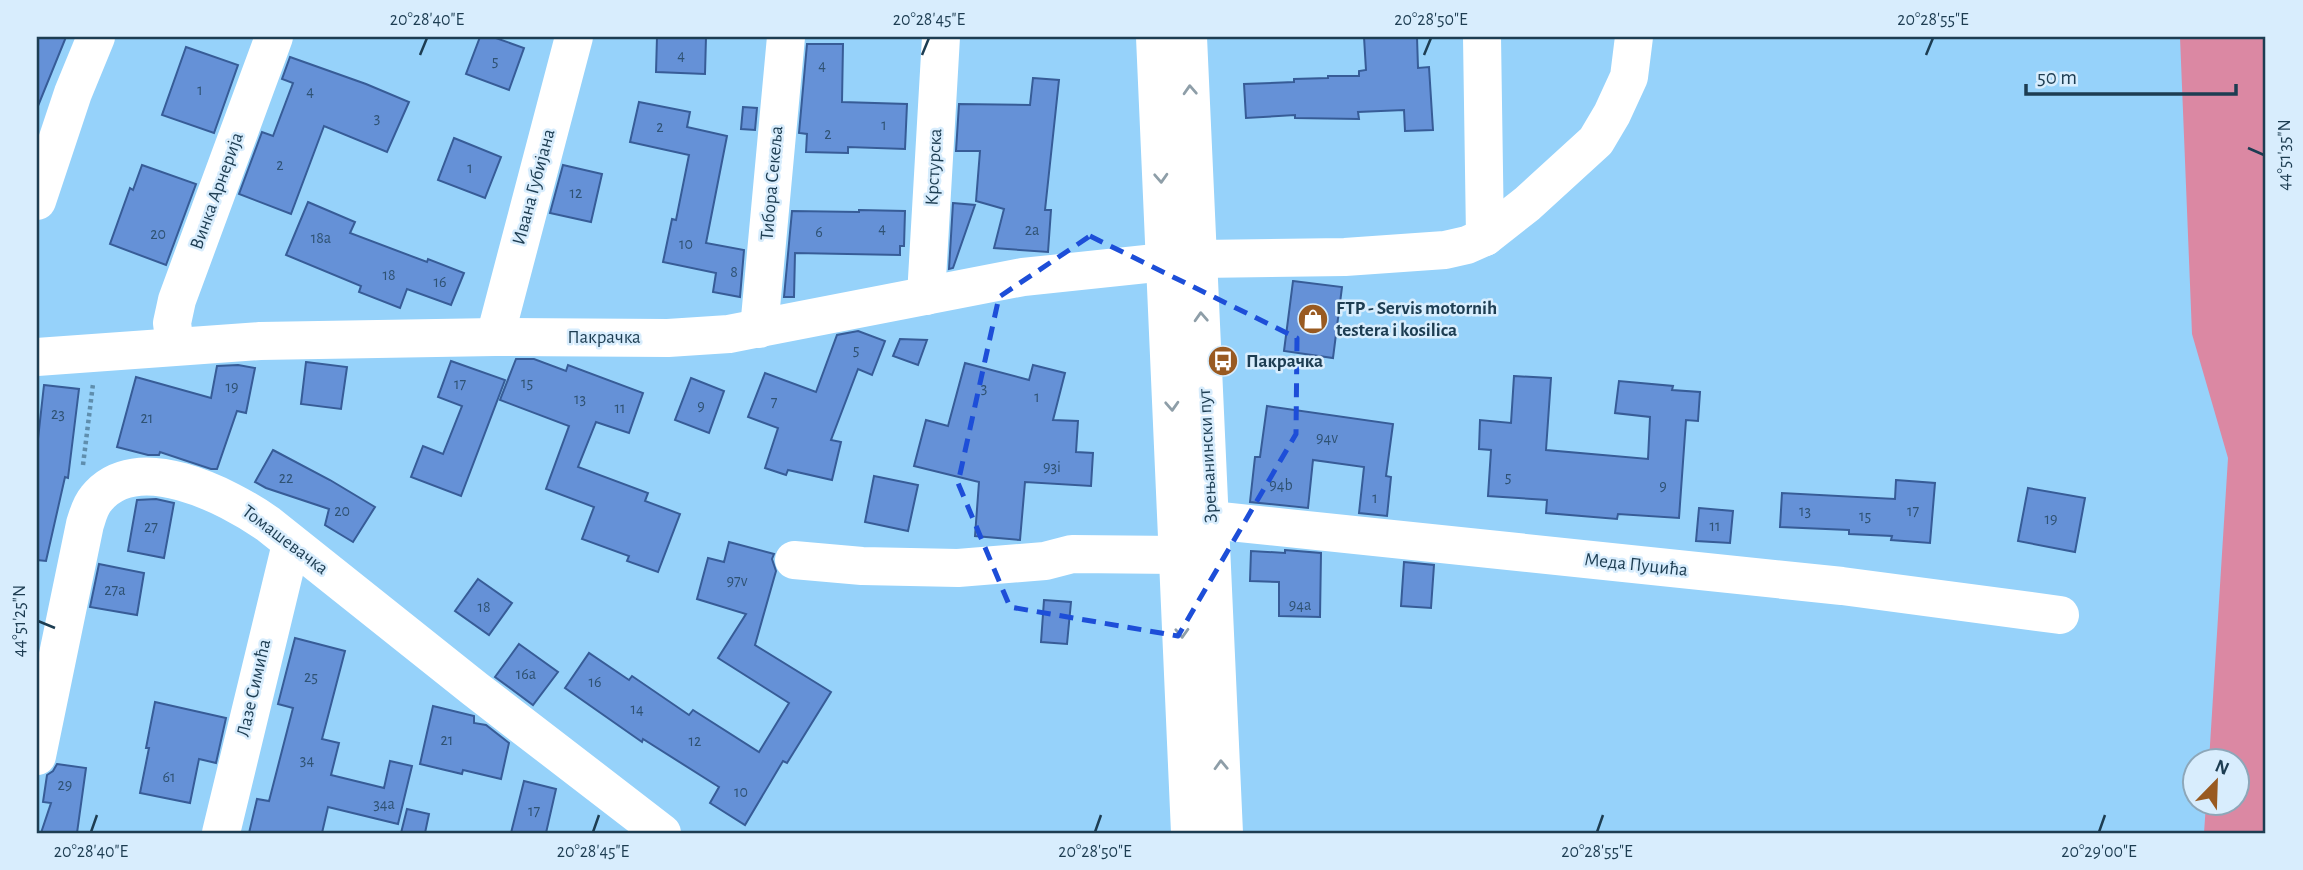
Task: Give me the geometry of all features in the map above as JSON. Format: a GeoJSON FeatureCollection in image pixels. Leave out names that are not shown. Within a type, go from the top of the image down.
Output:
{"type":"FeatureCollection","features":[{"type":"Feature","properties":{"kind":"street"},"geometry":{"type":"LineString","coordinates":[[37,201],[73,93],[96,37]]}},
{"type":"Feature","properties":{"kind":"street","name":"Винка Арнерија"},"geometry":{"type":"LineString","coordinates":[[175,346],[172,323],[177,300],[274,37]]}},
{"type":"Feature","properties":{"kind":"street","name":"Ивана Губијана"},"geometry":{"type":"LineString","coordinates":[[495,337],[574,37]]}},
{"type":"Feature","properties":{"kind":"street","name":"Тибора Секеља"},"geometry":{"type":"LineString","coordinates":[[759,329],[786,37]]}},
{"type":"Feature","properties":{"kind":"street","name":"Крстурска"},"geometry":{"type":"LineString","coordinates":[[926,296],[941,37]]}},
{"type":"Feature","properties":{"kind":"street","name":"Зрењанински пут"},"geometry":{"type":"LineString","coordinates":[[1155,37],[1210,520],[1224,833]]}},
{"type":"Feature","properties":{"kind":"street","name":"Зрењанински пут"},"geometry":{"type":"LineString","coordinates":[[1188,37],[1182,260],[1179,555],[1190,833]]}},
{"type":"Feature","properties":{"kind":"street"},"geometry":{"type":"LineString","coordinates":[[1482,37],[1485,237]]}},
{"type":"Feature","properties":{"kind":"street","name":"Пакрачка"},"geometry":{"type":"LineString","coordinates":[[37,357],[260,341],[495,337],[667,338],[729,334],[1062,272],[1182,260],[1345,257],[1445,250],[1485,237],[1527,204],[1596,141],[1617,105],[1629,76],[1634,37]]}},
{"type":"Feature","properties":{"kind":"street","name":"Томашевачка"},"geometry":{"type":"LineString","coordinates":[[97,497],[127,479],[144,477],[181,481],[242,506],[662,833]]}},
{"type":"Feature","properties":{"kind":"street"},"geometry":{"type":"LineString","coordinates":[[37,756],[85,524],[97,497]]}},
{"type":"Feature","properties":{"kind":"street","name":"Меда Пуцића"},"geometry":{"type":"LineString","coordinates":[[1210,520],[1842,586],[2060,615]]}},
{"type":"Feature","properties":{"kind":"street","name":"Лазе Симића"},"geometry":{"type":"LineString","coordinates":[[220,833],[291,544]]}},
{"type":"Feature","properties":{"kind":"street"},"geometry":{"type":"LineString","coordinates":[[942,549],[1047,545],[1072,554]]}},
{"type":"Feature","properties":{"kind":"street"},"geometry":{"type":"LineString","coordinates":[[794,560],[862,566],[958,568],[1045,561],[1072,554],[1179,555]]}},
{"type":"Feature","properties":{"kind":"path"},"geometry":{"type":"LineString","coordinates":[[97,352],[83,468],[97,497]]}},
{"type":"Feature","properties":{"kind":"highlighted area"},"geometry":{"type":"Polygon","coordinates":[[[1090,236],[1297,338],[1296,434],[1178,636],[1010,607],[958,483],[999,297],[1090,236]]]}},
{"type":"Feature","properties":{"kind":"shaded area"},"geometry":{"type":"Polygon","coordinates":[[[2180,37],[2266,37],[2266,833],[2204,833],[2205,818],[2250,818],[2250,748],[2210,748],[2228,458],[2192,334],[2180,37]]]}},
{"type":"Feature","properties":{"kind":"building"},"geometry":{"type":"Polygon","coordinates":[[[37,37],[66,37],[38,106],[37,106],[37,37]]]}},
{"type":"Feature","properties":{"kind":"building"},"geometry":{"type":"Polygon","coordinates":[[[480,37],[493,37],[524,48],[509,90],[466,74],[480,37]]]}},
{"type":"Feature","properties":{"kind":"building"},"geometry":{"type":"Polygon","coordinates":[[[657,37],[706,37],[705,74],[656,72],[657,37]]]}},
{"type":"Feature","properties":{"kind":"building"},"geometry":{"type":"Polygon","coordinates":[[[1364,37],[1417,37],[1418,68],[1429,67],[1433,130],[1405,131],[1404,110],[1358,112],[1359,119],[1295,118],[1295,115],[1246,118],[1244,84],[1294,82],[1294,79],[1328,76],[1359,76],[1359,71],[1366,70],[1364,37]]]}},
{"type":"Feature","properties":{"kind":"building"},"geometry":{"type":"Polygon","coordinates":[[[807,44],[843,44],[842,102],[907,104],[905,149],[848,147],[848,153],[806,152],[807,134],[799,133],[807,44]]]}},
{"type":"Feature","properties":{"kind":"building"},"geometry":{"type":"Polygon","coordinates":[[[186,47],[238,65],[214,133],[162,115],[186,47]]]}},
{"type":"Feature","properties":{"kind":"building"},"geometry":{"type":"Polygon","coordinates":[[[290,57],[409,102],[387,152],[324,126],[291,214],[239,194],[262,132],[273,136],[293,83],[282,79],[290,57]]]}},
{"type":"Feature","properties":{"kind":"building"},"geometry":{"type":"Polygon","coordinates":[[[1033,78],[1059,80],[1045,210],[1051,210],[1048,252],[994,248],[1004,209],[976,201],[980,151],[956,151],[959,104],[1030,105],[1033,78]]]}},
{"type":"Feature","properties":{"kind":"building"},"geometry":{"type":"Polygon","coordinates":[[[639,102],[690,112],[687,127],[727,136],[706,243],[744,250],[740,297],[713,292],[716,273],[663,262],[672,219],[676,220],[689,155],[630,142],[639,102]]]}},
{"type":"Feature","properties":{"kind":"building"},"geometry":{"type":"Polygon","coordinates":[[[743,107],[757,108],[755,130],[741,129],[743,107]]]}},
{"type":"Feature","properties":{"kind":"building"},"geometry":{"type":"Polygon","coordinates":[[[454,138],[501,157],[485,198],[438,180],[454,138]]]}},
{"type":"Feature","properties":{"kind":"building"},"geometry":{"type":"Polygon","coordinates":[[[142,165],[196,184],[166,265],[110,244],[130,188],[133,190],[142,165]]]}},
{"type":"Feature","properties":{"kind":"building"},"geometry":{"type":"Polygon","coordinates":[[[563,165],[602,174],[591,222],[550,213],[563,165]]]}},
{"type":"Feature","properties":{"kind":"building"},"geometry":{"type":"Polygon","coordinates":[[[308,202],[355,222],[350,233],[464,273],[451,305],[407,289],[400,308],[359,292],[361,286],[286,255],[308,202]]]}},
{"type":"Feature","properties":{"kind":"building"},"geometry":{"type":"Polygon","coordinates":[[[953,203],[975,205],[953,268],[949,269],[953,203]]]}},
{"type":"Feature","properties":{"kind":"building"},"geometry":{"type":"Polygon","coordinates":[[[792,211],[905,211],[904,246],[900,246],[900,255],[795,253],[794,297],[784,297],[792,211]]]}},
{"type":"Feature","properties":{"kind":"building","name":"FTP - Servis motornih testera i kosilica"},"geometry":{"type":"Polygon","coordinates":[[[1293,281],[1342,287],[1333,358],[1284,351],[1293,281]]]}},
{"type":"Feature","properties":{"kind":"building"},"geometry":{"type":"Polygon","coordinates":[[[858,331],[885,341],[872,375],[858,369],[831,440],[841,442],[832,480],[788,470],[786,475],[765,468],[778,428],[748,417],[765,373],[816,392],[837,335],[858,331]]]}},
{"type":"Feature","properties":{"kind":"building"},"geometry":{"type":"Polygon","coordinates":[[[900,339],[927,340],[918,365],[893,356],[900,339]]]}},
{"type":"Feature","properties":{"kind":"building"},"geometry":{"type":"Polygon","coordinates":[[[516,359],[534,359],[566,371],[568,365],[643,393],[629,433],[596,422],[578,467],[648,493],[645,501],[680,514],[658,572],[627,561],[629,556],[582,539],[594,507],[546,489],[569,426],[500,400],[516,359]]]}},
{"type":"Feature","properties":{"kind":"building"},"geometry":{"type":"Polygon","coordinates":[[[451,361],[505,380],[461,496],[411,477],[423,446],[443,454],[462,406],[438,397],[451,361]]]}},
{"type":"Feature","properties":{"kind":"building"},"geometry":{"type":"Polygon","coordinates":[[[306,362],[347,367],[341,409],[301,404],[306,362]]]}},
{"type":"Feature","properties":{"kind":"building"},"geometry":{"type":"Polygon","coordinates":[[[965,363],[1029,380],[1033,365],[1065,373],[1053,420],[1078,421],[1076,452],[1093,453],[1091,486],[1025,482],[1020,540],[975,536],[979,482],[914,466],[926,420],[948,426],[965,363]]]}},
{"type":"Feature","properties":{"kind":"building"},"geometry":{"type":"Polygon","coordinates":[[[238,365],[255,368],[246,413],[237,411],[217,469],[160,452],[159,455],[148,455],[117,447],[136,377],[211,398],[217,366],[238,365]]]}},
{"type":"Feature","properties":{"kind":"building"},"geometry":{"type":"Polygon","coordinates":[[[1514,376],[1551,378],[1546,450],[1648,459],[1650,417],[1615,413],[1619,381],[1673,386],[1672,390],[1700,392],[1698,421],[1686,420],[1679,518],[1618,514],[1617,519],[1546,513],[1547,500],[1488,496],[1491,450],[1479,449],[1480,420],[1511,423],[1514,376]]]}},
{"type":"Feature","properties":{"kind":"building"},"geometry":{"type":"Polygon","coordinates":[[[691,378],[724,391],[709,433],[675,420],[691,378]]]}},
{"type":"Feature","properties":{"kind":"building"},"geometry":{"type":"Polygon","coordinates":[[[44,385],[79,389],[68,478],[65,477],[46,561],[37,560],[37,448],[44,385]]]}},
{"type":"Feature","properties":{"kind":"building"},"geometry":{"type":"Polygon","coordinates":[[[1267,406],[1393,424],[1386,476],[1391,477],[1387,516],[1359,513],[1364,467],[1313,460],[1308,508],[1250,502],[1255,457],[1260,457],[1267,406]]]}},
{"type":"Feature","properties":{"kind":"building"},"geometry":{"type":"Polygon","coordinates":[[[273,450],[375,507],[353,542],[325,525],[329,509],[255,482],[273,450]]]}},
{"type":"Feature","properties":{"kind":"building"},"geometry":{"type":"Polygon","coordinates":[[[874,476],[918,485],[908,531],[865,522],[874,476]]]}},
{"type":"Feature","properties":{"kind":"building"},"geometry":{"type":"Polygon","coordinates":[[[1896,480],[1935,483],[1930,543],[1891,540],[1892,536],[1849,534],[1849,530],[1780,527],[1782,493],[1895,499],[1896,480]]]}},
{"type":"Feature","properties":{"kind":"building"},"geometry":{"type":"Polygon","coordinates":[[[2028,488],[2085,498],[2075,552],[2018,541],[2028,488]]]}},
{"type":"Feature","properties":{"kind":"building"},"geometry":{"type":"Polygon","coordinates":[[[156,499],[174,503],[164,558],[128,551],[137,500],[156,499]]]}},
{"type":"Feature","properties":{"kind":"building"},"geometry":{"type":"Polygon","coordinates":[[[1699,508],[1733,511],[1730,543],[1696,541],[1699,508]]]}},
{"type":"Feature","properties":{"kind":"building"},"geometry":{"type":"Polygon","coordinates":[[[729,542],[774,554],[772,559],[776,571],[755,645],[831,692],[787,763],[783,761],[745,825],[710,803],[719,787],[643,739],[642,742],[565,688],[589,653],[629,680],[632,676],[689,715],[693,710],[759,752],[789,703],[718,658],[746,614],[697,599],[708,558],[724,562],[729,542]]]}},
{"type":"Feature","properties":{"kind":"building"},"geometry":{"type":"Polygon","coordinates":[[[1285,550],[1321,553],[1320,617],[1279,616],[1279,582],[1250,581],[1251,551],[1285,553],[1285,550]]]}},
{"type":"Feature","properties":{"kind":"building"},"geometry":{"type":"Polygon","coordinates":[[[1404,562],[1434,565],[1431,608],[1401,606],[1404,562]]]}},
{"type":"Feature","properties":{"kind":"building"},"geometry":{"type":"Polygon","coordinates":[[[99,564],[144,573],[137,615],[90,607],[99,564]]]}},
{"type":"Feature","properties":{"kind":"building"},"geometry":{"type":"Polygon","coordinates":[[[478,579],[512,603],[489,635],[455,611],[478,579]]]}},
{"type":"Feature","properties":{"kind":"building"},"geometry":{"type":"Polygon","coordinates":[[[1044,600],[1071,602],[1067,644],[1041,642],[1044,600]]]}},
{"type":"Feature","properties":{"kind":"building"},"geometry":{"type":"Polygon","coordinates":[[[295,638],[345,651],[322,739],[339,743],[331,775],[384,788],[390,761],[412,766],[398,824],[328,807],[322,833],[249,833],[257,799],[269,801],[293,708],[278,704],[295,638]]]}},
{"type":"Feature","properties":{"kind":"building"},"geometry":{"type":"Polygon","coordinates":[[[519,644],[558,672],[533,705],[495,677],[519,644]]]}},
{"type":"Feature","properties":{"kind":"building"},"geometry":{"type":"Polygon","coordinates":[[[155,702],[226,718],[216,763],[199,759],[190,803],[140,793],[155,702]]]}},
{"type":"Feature","properties":{"kind":"building"},"geometry":{"type":"Polygon","coordinates":[[[433,706],[474,716],[474,723],[486,725],[509,743],[501,779],[463,770],[462,774],[420,764],[433,706]]]}},
{"type":"Feature","properties":{"kind":"building"},"geometry":{"type":"Polygon","coordinates":[[[57,764],[86,768],[77,833],[41,833],[51,803],[43,802],[47,775],[57,764]]]}},
{"type":"Feature","properties":{"kind":"building"},"geometry":{"type":"Polygon","coordinates":[[[524,781],[556,789],[546,833],[511,833],[524,781]]]}},
{"type":"Feature","properties":{"kind":"building"},"geometry":{"type":"Polygon","coordinates":[[[407,809],[429,814],[425,833],[401,833],[407,809]]]}},
{"type":"Feature","properties":{"kind":"place","name":"FTP - Servis motornih testera i kosilica"},"geometry":{"type":"Point","coordinates":[1313,319]}},
{"type":"Feature","properties":{"kind":"place","name":"Пакрачка"},"geometry":{"type":"Point","coordinates":[1223,361]}}]}
